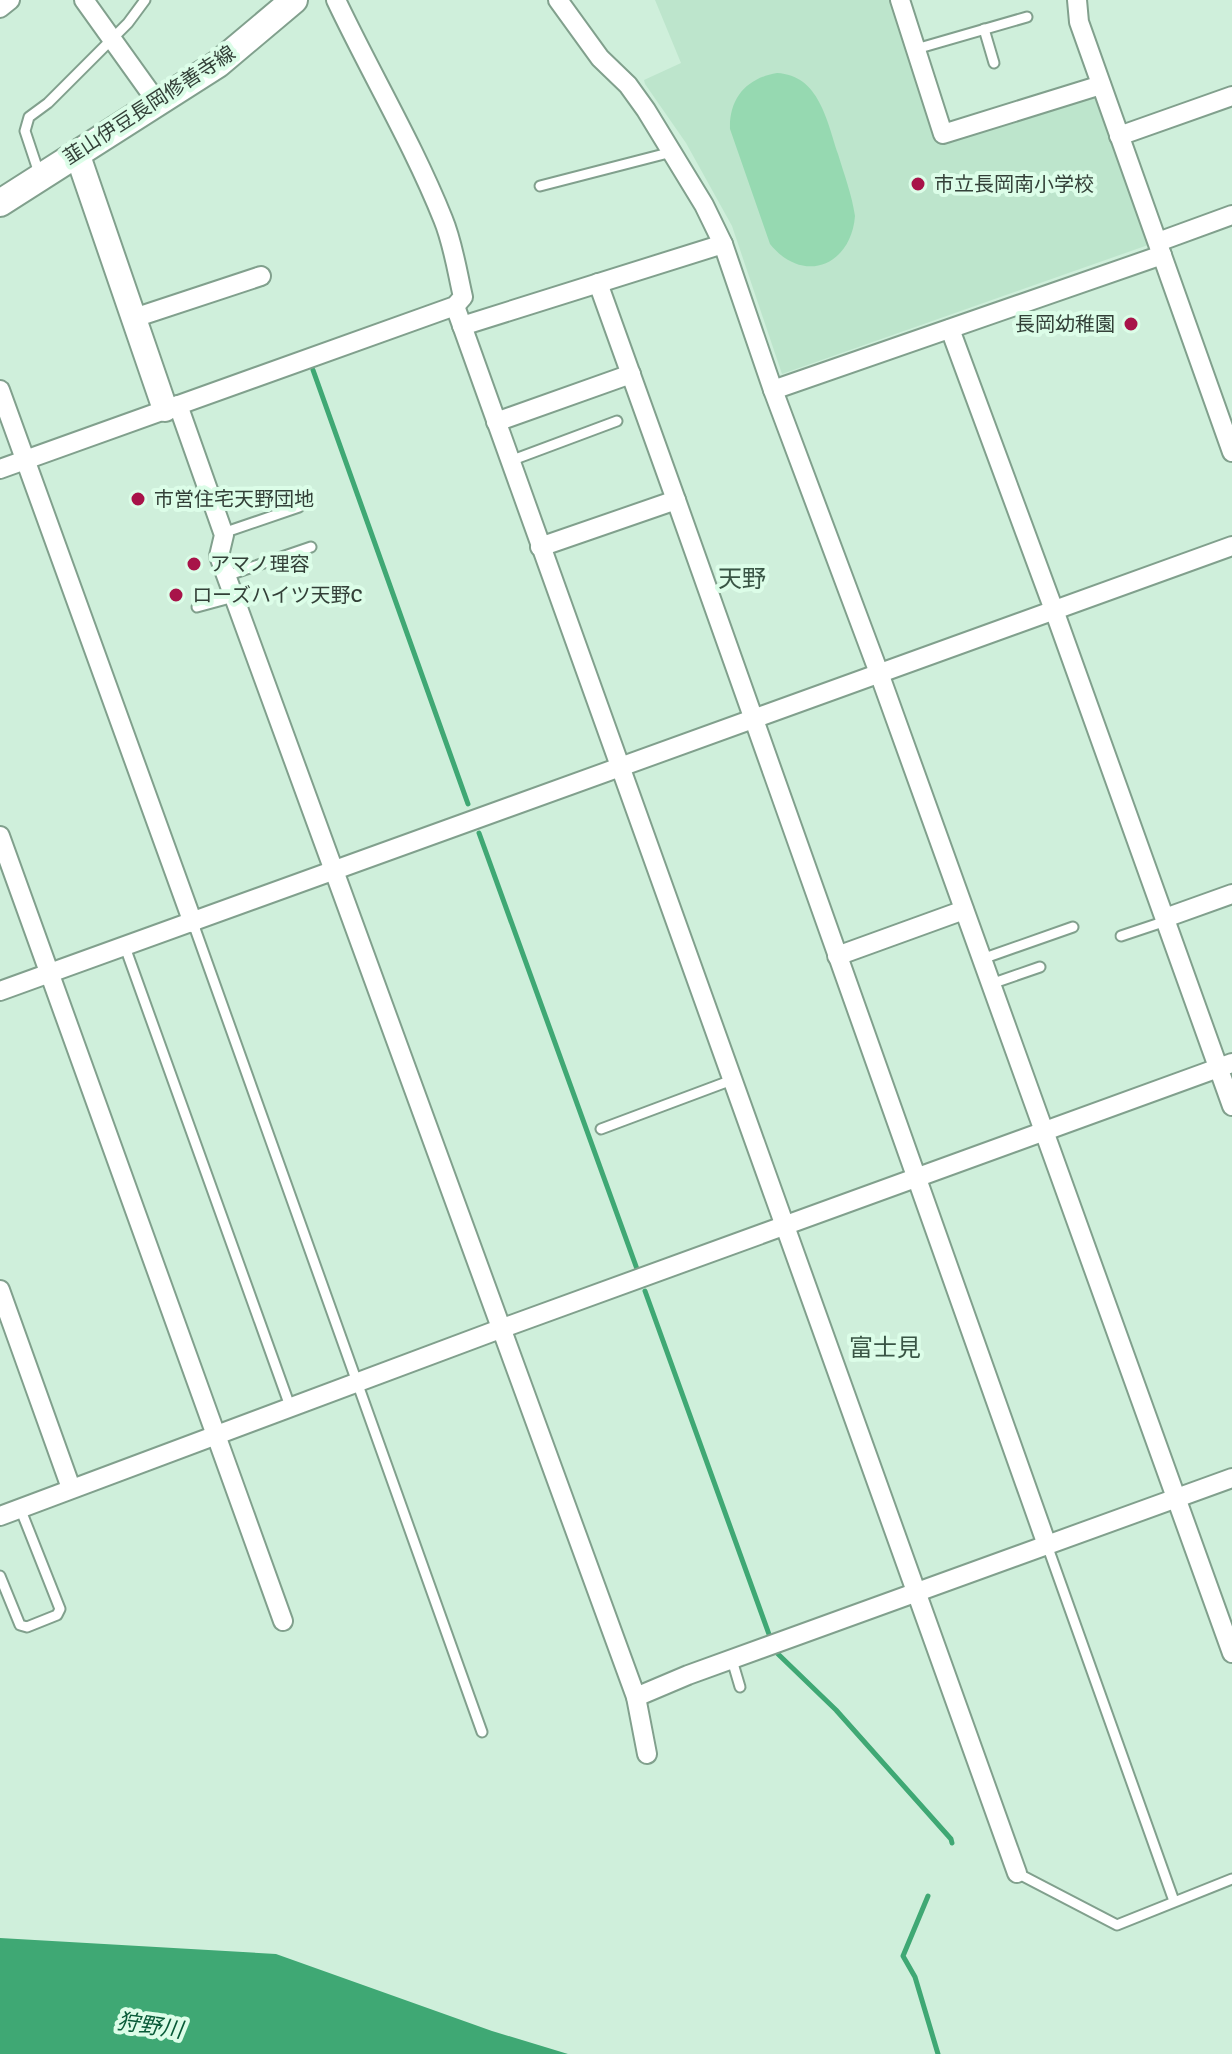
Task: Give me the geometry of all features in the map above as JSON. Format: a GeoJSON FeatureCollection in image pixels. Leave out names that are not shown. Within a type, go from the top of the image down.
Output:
{"type":"FeatureCollection","features":[{"type":"Feature","properties":{"kind":"main road","name":"韮山伊豆長岡修善寺線"},"geometry":{"type":"LineString","coordinates":[[0,203],[218,64],[294,0]]}},
{"type":"Feature","properties":{"kind":"street"},"geometry":{"type":"LineString","coordinates":[[0,8],[10,0]]}},
{"type":"Feature","properties":{"kind":"street"},"geometry":{"type":"LineString","coordinates":[[84,0],[157,102]]}},
{"type":"Feature","properties":{"kind":"street"},"geometry":{"type":"LineString","coordinates":[[0,469],[455,306],[463,297],[444,222],[396,113],[372,75],[336,0]]}},
{"type":"Feature","properties":{"kind":"street"},"geometry":{"type":"LineString","coordinates":[[558,0],[600,58],[628,85],[704,205],[723,244],[773,390],[879,673],[1232,1653]]}},
{"type":"Feature","properties":{"kind":"street"},"geometry":{"type":"LineString","coordinates":[[900,0],[943,134],[1101,85]]}},
{"type":"Feature","properties":{"kind":"street"},"geometry":{"type":"LineString","coordinates":[[1077,0],[1079,22],[1232,452]]}},
{"type":"Feature","properties":{"kind":"street"},"geometry":{"type":"LineString","coordinates":[[1119,136],[1232,96]]}},
{"type":"Feature","properties":{"kind":"street"},"geometry":{"type":"LineString","coordinates":[[77,153],[134,318],[223,533],[219,556],[636,1697],[647,1754]]}},
{"type":"Feature","properties":{"kind":"street"},"geometry":{"type":"LineString","coordinates":[[773,390],[950,329],[1160,248],[1232,215]]}},
{"type":"Feature","properties":{"kind":"street"},"geometry":{"type":"LineString","coordinates":[[462,326],[723,244]]}},
{"type":"Feature","properties":{"kind":"street"},"geometry":{"type":"LineString","coordinates":[[134,318],[261,276]]}},
{"type":"Feature","properties":{"kind":"street"},"geometry":{"type":"LineString","coordinates":[[598,283],[1047,1545]]}},
{"type":"Feature","properties":{"kind":"street"},"geometry":{"type":"LineString","coordinates":[[455,306],[1017,1873]]}},
{"type":"Feature","properties":{"kind":"street"},"geometry":{"type":"LineString","coordinates":[[950,329],[1165,920],[1225,1065],[1232,1106]]}},
{"type":"Feature","properties":{"kind":"street"},"geometry":{"type":"LineString","coordinates":[[496,422],[631,374]]}},
{"type":"Feature","properties":{"kind":"street"},"geometry":{"type":"LineString","coordinates":[[0,390],[193,923]]}},
{"type":"Feature","properties":{"kind":"street"},"geometry":{"type":"LineString","coordinates":[[540,547],[676,500]]}},
{"type":"Feature","properties":{"kind":"street"},"geometry":{"type":"LineString","coordinates":[[0,991],[1232,546]]}},
{"type":"Feature","properties":{"kind":"street"},"geometry":{"type":"LineString","coordinates":[[0,836],[283,1621]]}},
{"type":"Feature","properties":{"kind":"street"},"geometry":{"type":"LineString","coordinates":[[1165,920],[1232,894]]}},
{"type":"Feature","properties":{"kind":"street"},"geometry":{"type":"LineString","coordinates":[[837,956],[964,910]]}},
{"type":"Feature","properties":{"kind":"street"},"geometry":{"type":"LineString","coordinates":[[0,1516],[500,1329],[1225,1065]]}},
{"type":"Feature","properties":{"kind":"street"},"geometry":{"type":"LineString","coordinates":[[0,1290],[71,1488]]}},
{"type":"Feature","properties":{"kind":"street"},"geometry":{"type":"LineString","coordinates":[[636,1697],[1232,1478]]}},
{"type":"Feature","properties":{"kind":"lane"},"geometry":{"type":"LineString","coordinates":[[41,177],[27,140],[26,122],[128,23],[145,0]]}},
{"type":"Feature","properties":{"kind":"lane"},"geometry":{"type":"LineString","coordinates":[[916,49],[1027,17]]}},
{"type":"Feature","properties":{"kind":"lane"},"geometry":{"type":"LineString","coordinates":[[984,29],[994,63]]}},
{"type":"Feature","properties":{"kind":"lane"},"geometry":{"type":"LineString","coordinates":[[540,186],[672,152]]}},
{"type":"Feature","properties":{"kind":"lane"},"geometry":{"type":"LineString","coordinates":[[510,461],[617,421]]}},
{"type":"Feature","properties":{"kind":"lane"},"geometry":{"type":"LineString","coordinates":[[223,533],[299,507]]}},
{"type":"Feature","properties":{"kind":"lane"},"geometry":{"type":"LineString","coordinates":[[226,576],[311,547]]}},
{"type":"Feature","properties":{"kind":"lane"},"geometry":{"type":"LineString","coordinates":[[197,607],[234,597]]}},
{"type":"Feature","properties":{"kind":"lane"},"geometry":{"type":"LineString","coordinates":[[1121,936],[1165,920]]}},
{"type":"Feature","properties":{"kind":"lane"},"geometry":{"type":"LineString","coordinates":[[193,923],[482,1732]]}},
{"type":"Feature","properties":{"kind":"lane"},"geometry":{"type":"LineString","coordinates":[[981,959],[1073,927]]}},
{"type":"Feature","properties":{"kind":"lane"},"geometry":{"type":"LineString","coordinates":[[125,947],[291,1409]]}},
{"type":"Feature","properties":{"kind":"lane"},"geometry":{"type":"LineString","coordinates":[[990,984],[1040,967]]}},
{"type":"Feature","properties":{"kind":"lane"},"geometry":{"type":"LineString","coordinates":[[601,1129],[732,1080]]}},
{"type":"Feature","properties":{"kind":"lane"},"geometry":{"type":"LineString","coordinates":[[0,1576],[20,1625],[27,1627],[57,1615],[60,1609],[20,1508]]}},
{"type":"Feature","properties":{"kind":"lane"},"geometry":{"type":"LineString","coordinates":[[1047,1545],[1174,1901]]}},
{"type":"Feature","properties":{"kind":"lane"},"geometry":{"type":"LineString","coordinates":[[732,1660],[740,1687]]}},
{"type":"Feature","properties":{"kind":"lane"},"geometry":{"type":"LineString","coordinates":[[1017,1873],[1117,1925],[1232,1879]]}},
{"type":"Feature","properties":{"kind":"shaded area","name":"市立長岡南小学校"},"geometry":{"type":"Polygon","coordinates":[[[655,0],[895,0],[940,139],[1095,94],[1148,245],[782,374],[732,226],[686,143],[645,84],[644,80],[681,63],[655,0]]]}},
{"type":"Feature","properties":{"kind":"shaded area"},"geometry":{"type":"Polygon","coordinates":[[[777,73],[803,82],[819,102],[852,200],[855,216],[852,233],[835,258],[823,264],[797,264],[783,257],[770,244],[730,129],[733,108],[742,91],[757,80],[777,73]]]}},
{"type":"Feature","properties":{"kind":"water","name":"狩野川"},"geometry":{"type":"Polygon","coordinates":[[[0,1938],[276,1954],[492,2031],[568,2054],[0,2054],[0,1938]]]}},
{"type":"Feature","properties":{"kind":"waterway"},"geometry":{"type":"LineString","coordinates":[[313,370],[468,804]]}},
{"type":"Feature","properties":{"kind":"waterway"},"geometry":{"type":"LineString","coordinates":[[479,833],[637,1269]]}},
{"type":"Feature","properties":{"kind":"waterway"},"geometry":{"type":"LineString","coordinates":[[645,1291],[770,1637]]}},
{"type":"Feature","properties":{"kind":"waterway"},"geometry":{"type":"LineString","coordinates":[[778,1654],[836,1710],[952,1843]]}},
{"type":"Feature","properties":{"kind":"waterway"},"geometry":{"type":"LineString","coordinates":[[928,1896],[903,1956],[915,1977],[938,2054]]}},
{"type":"Feature","properties":{"kind":"place","name":"市立長岡南小学校"},"geometry":{"type":"Point","coordinates":[918,184]}},
{"type":"Feature","properties":{"kind":"place","name":"長岡幼稚園"},"geometry":{"type":"Point","coordinates":[1131,324]}},
{"type":"Feature","properties":{"kind":"place","name":"市営住宅天野団地"},"geometry":{"type":"Point","coordinates":[138,499]}},
{"type":"Feature","properties":{"kind":"place","name":"アマノ理容"},"geometry":{"type":"Point","coordinates":[194,564]}},
{"type":"Feature","properties":{"kind":"place","name":"ローズハイツ天野C"},"geometry":{"type":"Point","coordinates":[176,595]}},
{"type":"Feature","properties":{"kind":"district","name":"天野"},"geometry":{"type":"Point","coordinates":[742,579]}},
{"type":"Feature","properties":{"kind":"district","name":"富士見"},"geometry":{"type":"Point","coordinates":[885,1348]}}]}
